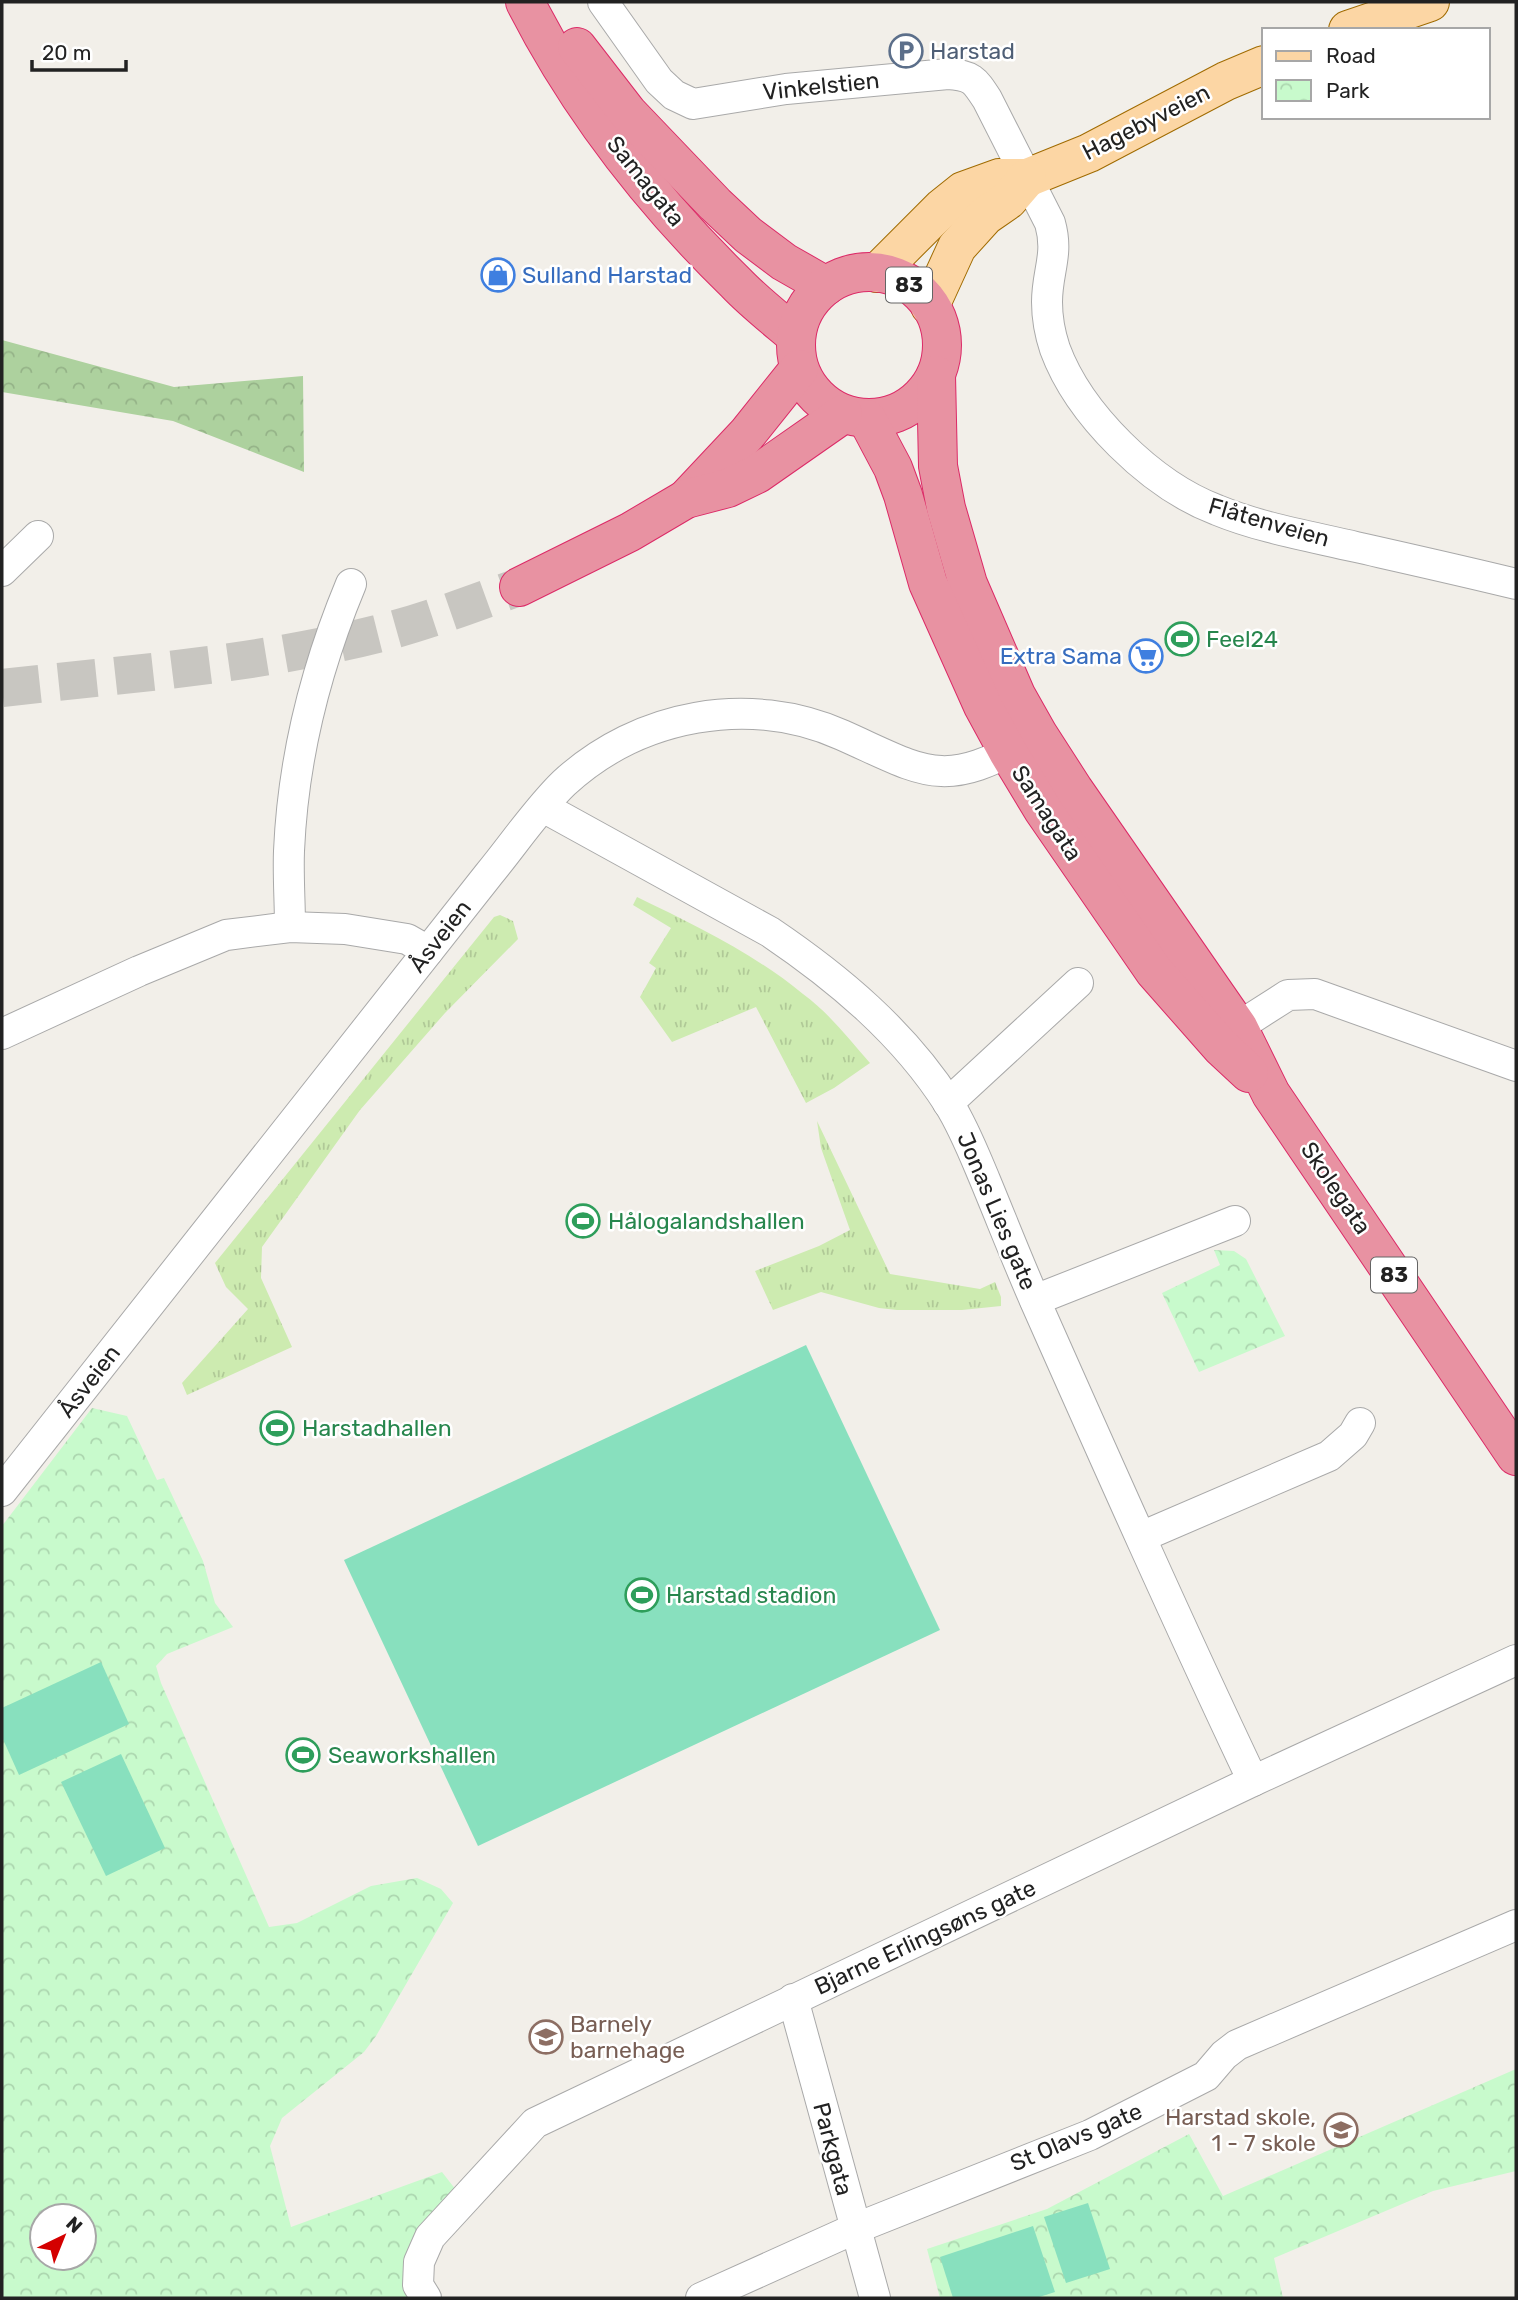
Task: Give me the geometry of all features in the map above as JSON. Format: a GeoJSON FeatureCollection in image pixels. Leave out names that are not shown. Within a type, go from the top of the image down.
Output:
{"type":"FeatureCollection","features":[{"type":"Feature","properties":{"kind":"highway","name":"Samagata"},"geometry":{"type":"LineString","coordinates":[[525,2],[564,71],[641,178],[798,353]]}},
{"type":"Feature","properties":{"kind":"highway","name":"Samagata"},"geometry":{"type":"LineString","coordinates":[[542,2],[628,113],[685,174],[748,235],[784,262],[825,286]]}},
{"type":"Feature","properties":{"kind":"highway","name":"83"},"geometry":{"type":"LineString","coordinates":[[825,286],[850,275],[877,273],[893,276],[907,283],[930,306],[941,332],[941,354],[936,376]]}},
{"type":"Feature","properties":{"kind":"highway"},"geometry":{"type":"LineString","coordinates":[[686,499],[747,434],[798,353],[806,308],[825,286]]}},
{"type":"Feature","properties":{"kind":"highway","name":"83"},"geometry":{"type":"LineString","coordinates":[[798,353],[816,396],[828,407],[855,416]]}},
{"type":"Feature","properties":{"kind":"highway","name":"Samagata"},"geometry":{"type":"LineString","coordinates":[[936,376],[938,466],[946,508],[968,583],[998,657],[1043,810],[1154,971],[1221,1047],[1271,1094]]}},
{"type":"Feature","properties":{"kind":"highway"},"geometry":{"type":"LineString","coordinates":[[519,587],[630,532],[686,499],[728,488],[757,474],[855,416],[885,417],[902,411],[917,401],[936,376]]}},
{"type":"Feature","properties":{"kind":"highway","name":"Samagata"},"geometry":{"type":"LineString","coordinates":[[855,416],[893,468],[928,583],[983,706],[1074,790],[1238,1027],[1271,1094]]}},
{"type":"Feature","properties":{"kind":"highway","name":"Skolegata"},"geometry":{"type":"LineString","coordinates":[[1271,1094],[1516,1457]]}},
{"type":"Feature","properties":{"kind":"main road"},"geometry":{"type":"LineString","coordinates":[[1354,28],[1430,2]]}},
{"type":"Feature","properties":{"kind":"main road","name":"Hagebyveien"},"geometry":{"type":"LineString","coordinates":[[877,273],[943,207],[963,191],[999,178],[1027,178],[1121,138],[1226,81],[1262,66]]}},
{"type":"Feature","properties":{"kind":"main road","name":"Hagebyveien"},"geometry":{"type":"LineString","coordinates":[[930,306],[957,247],[977,224],[1008,200],[1027,178]]}},
{"type":"Feature","properties":{"kind":"street","name":"Vinkelstien"},"geometry":{"type":"LineString","coordinates":[[603,2],[659,81],[674,95],[693,104],[786,89],[948,74],[968,76],[978,84],[987,99],[1027,178]]}},
{"type":"Feature","properties":{"kind":"street","name":"Flåtenveien"},"geometry":{"type":"LineString","coordinates":[[1027,178],[1050,223],[1054,240],[1054,264],[1047,302],[1054,346],[1079,394],[1108,433],[1128,452],[1171,485],[1216,510],[1270,527],[1516,584]]}},
{"type":"Feature","properties":{"kind":"street"},"geometry":{"type":"LineString","coordinates":[[2,571],[38,536]]}},
{"type":"Feature","properties":{"kind":"street"},"geometry":{"type":"LineString","coordinates":[[290,927],[289,851],[296,784],[313,692],[328,642],[351,584]]}},
{"type":"Feature","properties":{"kind":"street","name":"Åsveien"},"geometry":{"type":"LineString","coordinates":[[2,1491],[428,950],[544,807],[563,785],[613,747],[654,728],[712,715],[769,715],[810,724],[922,770],[963,770],[1023,743]]}},
{"type":"Feature","properties":{"kind":"street","name":"Jonas Lies gate"},"geometry":{"type":"LineString","coordinates":[[544,807],[770,932],[803,954],[881,1019],[948,1103],[966,1135],[1035,1300],[1195,1660],[1253,1781]]}},
{"type":"Feature","properties":{"kind":"street"},"geometry":{"type":"LineString","coordinates":[[2,1034],[128,975],[226,935],[290,927],[345,929],[407,939],[428,950]]}},
{"type":"Feature","properties":{"kind":"street"},"geometry":{"type":"LineString","coordinates":[[948,1103],[1078,983]]}},
{"type":"Feature","properties":{"kind":"street"},"geometry":{"type":"LineString","coordinates":[[1238,1027],[1288,995],[1315,994],[1516,1066]]}},
{"type":"Feature","properties":{"kind":"street"},"geometry":{"type":"LineString","coordinates":[[1035,1300],[1235,1221]]}},
{"type":"Feature","properties":{"kind":"street"},"geometry":{"type":"LineString","coordinates":[[1141,1537],[1329,1456],[1353,1435],[1360,1423]]}},
{"type":"Feature","properties":{"kind":"street","name":"Bjarne Erlingsøns gate"},"geometry":{"type":"LineString","coordinates":[[426,2298],[418,2285],[419,2262],[430,2236],[536,2123],[1253,1781],[1516,1660]]}},
{"type":"Feature","properties":{"kind":"street","name":"St Olavs gate"},"geometry":{"type":"LineString","coordinates":[[701,2298],[854,2229],[1090,2135],[1206,2076],[1224,2055],[1237,2045],[1516,1925]]}},
{"type":"Feature","properties":{"kind":"street","name":"Parkgata"},"geometry":{"type":"LineString","coordinates":[[793,1999],[875,2298]]}},
{"type":"Feature","properties":{"kind":"green space"},"geometry":{"type":"Polygon","coordinates":[[[2,340],[174,387],[303,376],[304,472],[173,421],[2,392],[2,340]]]}},
{"type":"Feature","properties":{"kind":"green space"},"geometry":{"type":"Polygon","coordinates":[[[637,897],[723,941],[784,979],[821,1009],[870,1063],[834,1088],[806,1103],[756,1007],[672,1042],[640,997],[656,968],[649,963],[671,928],[633,905],[637,897]]]}},
{"type":"Feature","properties":{"kind":"green space"},"geometry":{"type":"Polygon","coordinates":[[[500,915],[513,921],[518,939],[445,1013],[360,1110],[262,1247],[261,1278],[292,1347],[187,1395],[182,1383],[248,1309],[226,1287],[215,1263],[494,917],[500,915]]]}},
{"type":"Feature","properties":{"kind":"green space"},"geometry":{"type":"Polygon","coordinates":[[[817,1121],[890,1274],[980,1289],[995,1282],[1001,1297],[1001,1306],[962,1310],[897,1310],[879,1308],[821,1292],[773,1310],[755,1271],[819,1246],[850,1230],[821,1148],[817,1121]]]}},
{"type":"Feature","properties":{"kind":"green space"},"geometry":{"type":"Polygon","coordinates":[[[1214,1250],[1234,1251],[1246,1259],[1285,1336],[1199,1372],[1162,1293],[1220,1265],[1214,1250]]]}},
{"type":"Feature","properties":{"kind":"green space","name":"Harstad stadion"},"geometry":{"type":"Polygon","coordinates":[[[806,1345],[940,1630],[478,1846],[344,1560],[806,1345]]]}},
{"type":"Feature","properties":{"kind":"green space"},"geometry":{"type":"Polygon","coordinates":[[[92,1408],[127,1416],[157,1480],[164,1478],[203,1561],[215,1603],[233,1627],[167,1654],[156,1666],[161,1683],[269,1927],[297,1923],[371,1886],[417,1878],[441,1889],[453,1903],[364,2052],[282,2118],[270,2146],[291,2227],[442,2172],[456,2190],[413,2298],[2,2298],[2,1526],[92,1408]]]}},
{"type":"Feature","properties":{"kind":"green space"},"geometry":{"type":"Polygon","coordinates":[[[101,1662],[129,1724],[19,1775],[2,1737],[2,1708],[101,1662]]]}},
{"type":"Feature","properties":{"kind":"green space"},"geometry":{"type":"Polygon","coordinates":[[[121,1754],[165,1848],[106,1876],[61,1782],[121,1754]]]}},
{"type":"Feature","properties":{"kind":"green space"},"geometry":{"type":"Polygon","coordinates":[[[1516,2069],[1516,2171],[1433,2191],[1274,2258],[1283,2298],[940,2298],[927,2249],[1047,2209],[1189,2134],[1223,2196],[1516,2069]]]}},
{"type":"Feature","properties":{"kind":"green space"},"geometry":{"type":"Polygon","coordinates":[[[1088,2203],[1110,2269],[1066,2283],[1044,2217],[1088,2203]]]}},
{"type":"Feature","properties":{"kind":"green space"},"geometry":{"type":"Polygon","coordinates":[[[1033,2226],[1055,2292],[1036,2298],[953,2298],[940,2257],[1033,2226]]]}},
{"type":"Feature","properties":{"kind":"tunnel"},"geometry":{"type":"LineString","coordinates":[[2,688],[237,661],[331,645],[413,624],[519,587]]}},
{"type":"Feature","properties":{"kind":"place","name":"Harstad"},"geometry":{"type":"Point","coordinates":[906,51]}},
{"type":"Feature","properties":{"kind":"place","name":"Sulland Harstad"},"geometry":{"type":"Point","coordinates":[498,275]}},
{"type":"Feature","properties":{"kind":"place","name":"Feel24"},"geometry":{"type":"Point","coordinates":[1182,639]}},
{"type":"Feature","properties":{"kind":"place","name":"Extra Sama"},"geometry":{"type":"Point","coordinates":[1146,656]}},
{"type":"Feature","properties":{"kind":"place","name":"Hålogalandshallen"},"geometry":{"type":"Point","coordinates":[583,1221]}},
{"type":"Feature","properties":{"kind":"place","name":"Harstadhallen"},"geometry":{"type":"Point","coordinates":[277,1428]}},
{"type":"Feature","properties":{"kind":"place","name":"Harstad stadion"},"geometry":{"type":"Point","coordinates":[642,1595]}},
{"type":"Feature","properties":{"kind":"place","name":"Seaworkshallen"},"geometry":{"type":"Point","coordinates":[303,1755]}},
{"type":"Feature","properties":{"kind":"place","name":"Barnely barnehage"},"geometry":{"type":"Point","coordinates":[546,2037]}},
{"type":"Feature","properties":{"kind":"place","name":"Harstad skole, 1 - 7 skole"},"geometry":{"type":"Point","coordinates":[1341,2130]}}]}
